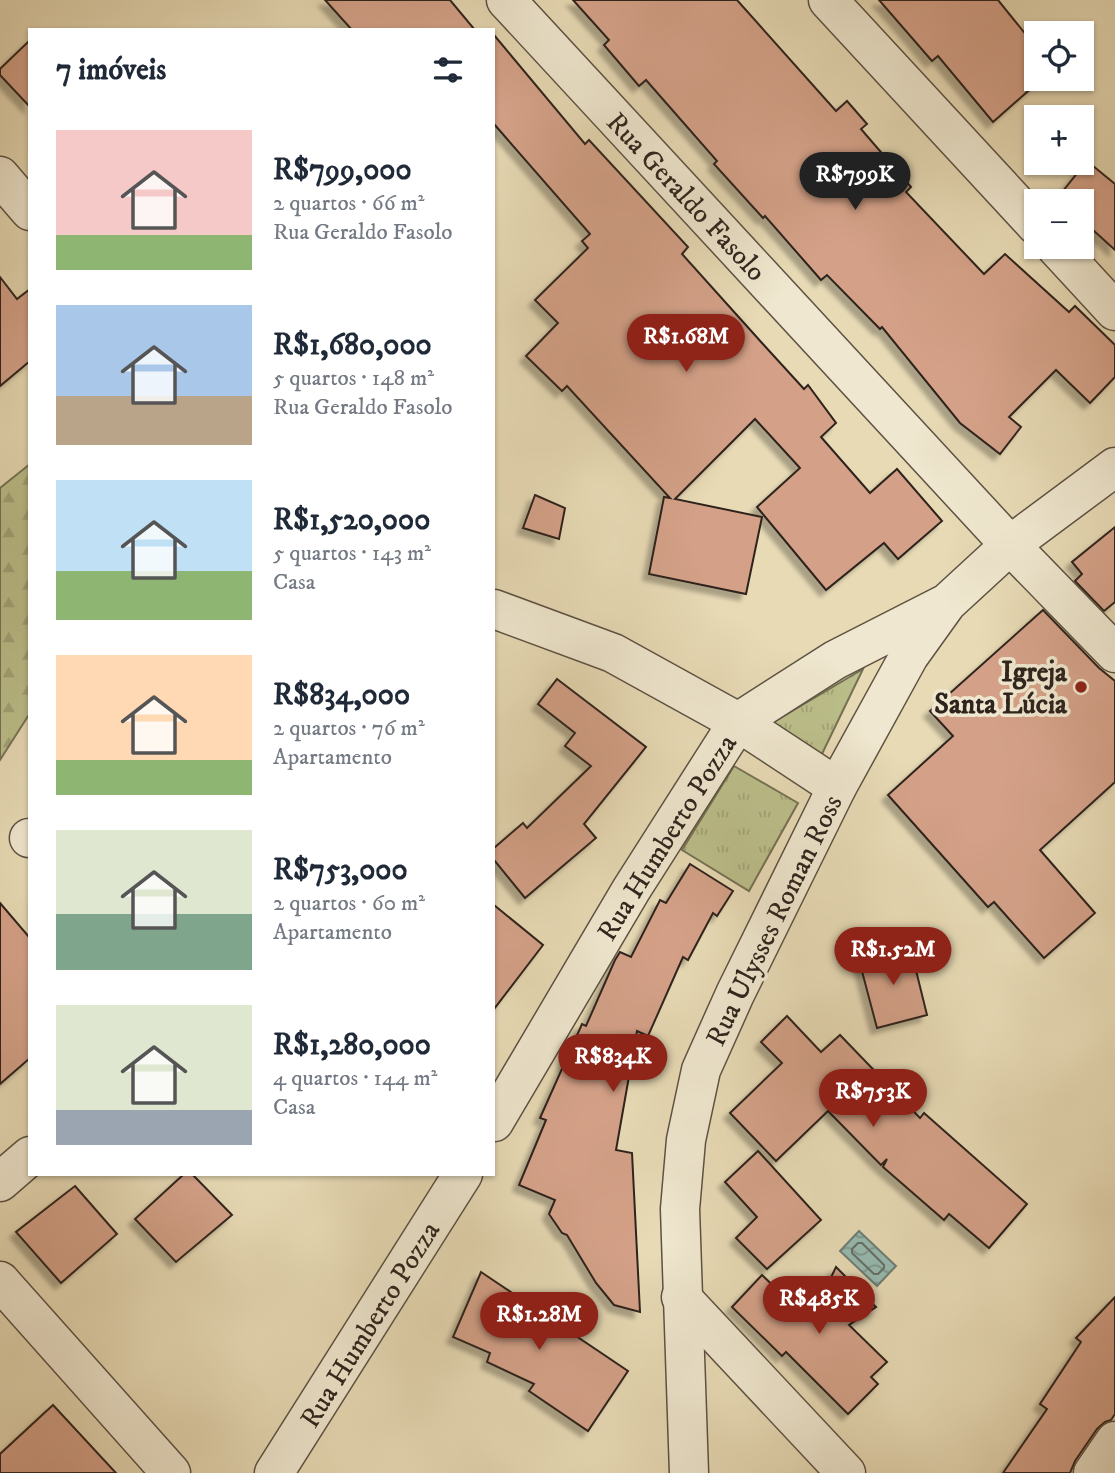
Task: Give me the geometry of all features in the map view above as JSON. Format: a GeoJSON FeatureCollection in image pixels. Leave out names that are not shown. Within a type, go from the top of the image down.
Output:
{"type":"FeatureCollection","features":[{"type":"Feature","properties":{"kind":"street","name":"Rua Geraldo Fasolo"},"geometry":{"type":"LineString","coordinates":[[506,0],[1010,545],[1115,653]]}},
{"type":"Feature","properties":{"kind":"street"},"geometry":{"type":"LineString","coordinates":[[828,0],[1024,212]]}},
{"type":"Feature","properties":{"kind":"street"},"geometry":{"type":"LineString","coordinates":[[0,176],[28,209]]}},
{"type":"Feature","properties":{"kind":"street"},"geometry":{"type":"LineString","coordinates":[[1067,259],[1115,311]]}},
{"type":"Feature","properties":{"kind":"street"},"geometry":{"type":"LineString","coordinates":[[947,603],[1010,545],[1115,467]]}},
{"type":"Feature","properties":{"kind":"street","name":"Rua Humberto Pozza"},"geometry":{"type":"LineString","coordinates":[[495,1120],[631,890],[738,722],[835,660],[947,603]]}},
{"type":"Feature","properties":{"kind":"street","name":"Rua Ulysses Roman Ross"},"geometry":{"type":"LineString","coordinates":[[688,1473],[680,1209],[685,1140],[701,1070],[837,787],[909,656],[947,603]]}},
{"type":"Feature","properties":{"kind":"street"},"geometry":{"type":"LineString","coordinates":[[495,609],[613,653],[738,722],[837,787]]}},
{"type":"Feature","properties":{"kind":"street"},"geometry":{"type":"LineString","coordinates":[[0,1182],[28,1158]]}},
{"type":"Feature","properties":{"kind":"street","name":"Rua Humberto Pozza"},"geometry":{"type":"LineString","coordinates":[[274,1473],[462,1176]]}},
{"type":"Feature","properties":{"kind":"street"},"geometry":{"type":"LineString","coordinates":[[0,1281],[171,1473]]}},
{"type":"Feature","properties":{"kind":"street"},"geometry":{"type":"LineString","coordinates":[[681,1297],[846,1473]]}},
{"type":"Feature","properties":{"kind":"street"},"geometry":{"type":"LineString","coordinates":[[1093,1473],[1115,1441]]}},
{"type":"Feature","properties":{"kind":"green space"},"geometry":{"type":"Polygon","coordinates":[[[28,466],[28,716],[0,760],[0,488],[28,466]]]}},
{"type":"Feature","properties":{"kind":"green space"},"geometry":{"type":"Polygon","coordinates":[[[863,669],[820,758],[767,726],[863,669]]]}},
{"type":"Feature","properties":{"kind":"green space"},"geometry":{"type":"Polygon","coordinates":[[[734,766],[798,803],[749,891],[682,850],[734,766]]]}},
{"type":"Feature","properties":{"kind":"water"},"geometry":{"type":"Polygon","coordinates":[[[859,1231],[896,1266],[877,1286],[840,1251],[859,1231]]]}},
{"type":"Feature","properties":{"kind":"building"},"geometry":{"type":"Polygon","coordinates":[[[325,0],[450,0],[473,28],[350,28],[325,0]]]}},
{"type":"Feature","properties":{"kind":"building"},"geometry":{"type":"Polygon","coordinates":[[[573,0],[737,0],[836,111],[847,101],[867,124],[861,129],[911,187],[906,192],[984,274],[1005,254],[1069,312],[1075,306],[1115,345],[1115,377],[1090,403],[1056,370],[1009,417],[1021,427],[1000,454],[960,423],[882,327],[880,329],[827,275],[821,280],[765,216],[763,218],[714,164],[717,161],[646,80],[639,86],[604,45],[609,40],[573,0]]]}},
{"type":"Feature","properties":{"kind":"building"},"geometry":{"type":"Polygon","coordinates":[[[879,0],[998,0],[1024,32],[1024,91],[1028,91],[993,122],[938,56],[932,61],[879,0]]]}},
{"type":"Feature","properties":{"kind":"building"},"geometry":{"type":"Polygon","coordinates":[[[495,36],[585,144],[589,140],[688,247],[682,254],[804,389],[808,385],[836,423],[821,437],[870,493],[897,469],[942,521],[898,559],[884,543],[826,590],[757,507],[800,468],[755,419],[675,499],[762,517],[746,594],[649,574],[664,497],[670,498],[567,386],[562,391],[526,356],[558,323],[535,300],[588,248],[582,241],[590,234],[495,125],[495,36]]]}},
{"type":"Feature","properties":{"kind":"building"},"geometry":{"type":"Polygon","coordinates":[[[28,42],[28,105],[0,75],[0,69],[28,42]]]}},
{"type":"Feature","properties":{"kind":"building"},"geometry":{"type":"Polygon","coordinates":[[[1094,167],[1115,184],[1115,250],[1094,231],[1094,189],[1065,189],[1076,175],[1094,175],[1094,167]]]}},
{"type":"Feature","properties":{"kind":"building"},"geometry":{"type":"Polygon","coordinates":[[[0,277],[17,299],[28,291],[28,363],[0,386],[0,277]]]}},
{"type":"Feature","properties":{"kind":"building"},"geometry":{"type":"Polygon","coordinates":[[[535,495],[565,508],[559,539],[523,528],[535,495]]]}},
{"type":"Feature","properties":{"kind":"building"},"geometry":{"type":"Polygon","coordinates":[[[1115,527],[1115,602],[1104,611],[1075,581],[1082,574],[1072,562],[1115,527]]]}},
{"type":"Feature","properties":{"kind":"building"},"geometry":{"type":"Polygon","coordinates":[[[1043,610],[1115,681],[1115,782],[1040,850],[1095,913],[1044,958],[994,902],[988,907],[888,795],[953,736],[930,711],[1043,610]]]}},
{"type":"Feature","properties":{"kind":"building"},"geometry":{"type":"Polygon","coordinates":[[[557,679],[646,747],[584,824],[596,838],[525,898],[495,861],[495,847],[523,823],[527,828],[591,766],[565,746],[575,733],[538,704],[557,679]]]}},
{"type":"Feature","properties":{"kind":"building"},"geometry":{"type":"Polygon","coordinates":[[[690,864],[733,891],[717,916],[713,913],[688,960],[683,957],[648,1036],[637,1031],[616,1150],[632,1153],[640,1312],[614,1305],[596,1283],[567,1235],[562,1233],[549,1214],[555,1200],[519,1185],[546,1120],[540,1118],[582,1024],[586,1026],[615,960],[620,952],[631,957],[660,900],[666,903],[690,864]]]}},
{"type":"Feature","properties":{"kind":"building"},"geometry":{"type":"Polygon","coordinates":[[[0,903],[28,936],[28,1060],[0,1084],[0,903]]]}},
{"type":"Feature","properties":{"kind":"building"},"geometry":{"type":"Polygon","coordinates":[[[495,906],[543,945],[495,1008],[495,906]]]}},
{"type":"Feature","properties":{"kind":"building"},"geometry":{"type":"Polygon","coordinates":[[[910,946],[927,1015],[877,1028],[859,960],[910,946]]]}},
{"type":"Feature","properties":{"kind":"building"},"geometry":{"type":"Polygon","coordinates":[[[787,1016],[821,1052],[840,1035],[920,1118],[924,1113],[1027,1204],[989,1248],[949,1214],[944,1220],[883,1167],[887,1159],[881,1165],[828,1111],[776,1161],[730,1113],[782,1063],[761,1042],[787,1016]]]}},
{"type":"Feature","properties":{"kind":"building"},"geometry":{"type":"Polygon","coordinates":[[[758,1151],[821,1220],[767,1269],[736,1238],[757,1217],[725,1182],[758,1151]]]}},
{"type":"Feature","properties":{"kind":"building"},"geometry":{"type":"Polygon","coordinates":[[[182,1176],[194,1176],[232,1215],[176,1262],[135,1219],[182,1176]]]}},
{"type":"Feature","properties":{"kind":"building"},"geometry":{"type":"Polygon","coordinates":[[[75,1186],[117,1234],[61,1283],[16,1232],[75,1186]]]}},
{"type":"Feature","properties":{"kind":"building"},"geometry":{"type":"Polygon","coordinates":[[[836,1267],[876,1307],[849,1325],[887,1362],[871,1377],[878,1384],[848,1414],[786,1352],[782,1356],[732,1307],[762,1275],[810,1321],[836,1267]]]}},
{"type":"Feature","properties":{"kind":"building"},"geometry":{"type":"Polygon","coordinates":[[[481,1272],[628,1371],[588,1431],[529,1391],[534,1384],[487,1362],[490,1353],[453,1337],[481,1272]]]}},
{"type":"Feature","properties":{"kind":"building"},"geometry":{"type":"Polygon","coordinates":[[[1115,1297],[1115,1414],[1097,1429],[1070,1473],[1003,1473],[1047,1409],[1040,1404],[1081,1342],[1076,1338],[1115,1297]]]}},
{"type":"Feature","properties":{"kind":"building"},"geometry":{"type":"Polygon","coordinates":[[[53,1405],[116,1473],[0,1473],[0,1454],[53,1405]]]}},
{"type":"Feature","properties":{"kind":"place","name":"Igreja Santa Lúcia"},"geometry":{"type":"Point","coordinates":[1081,687]}}]}
